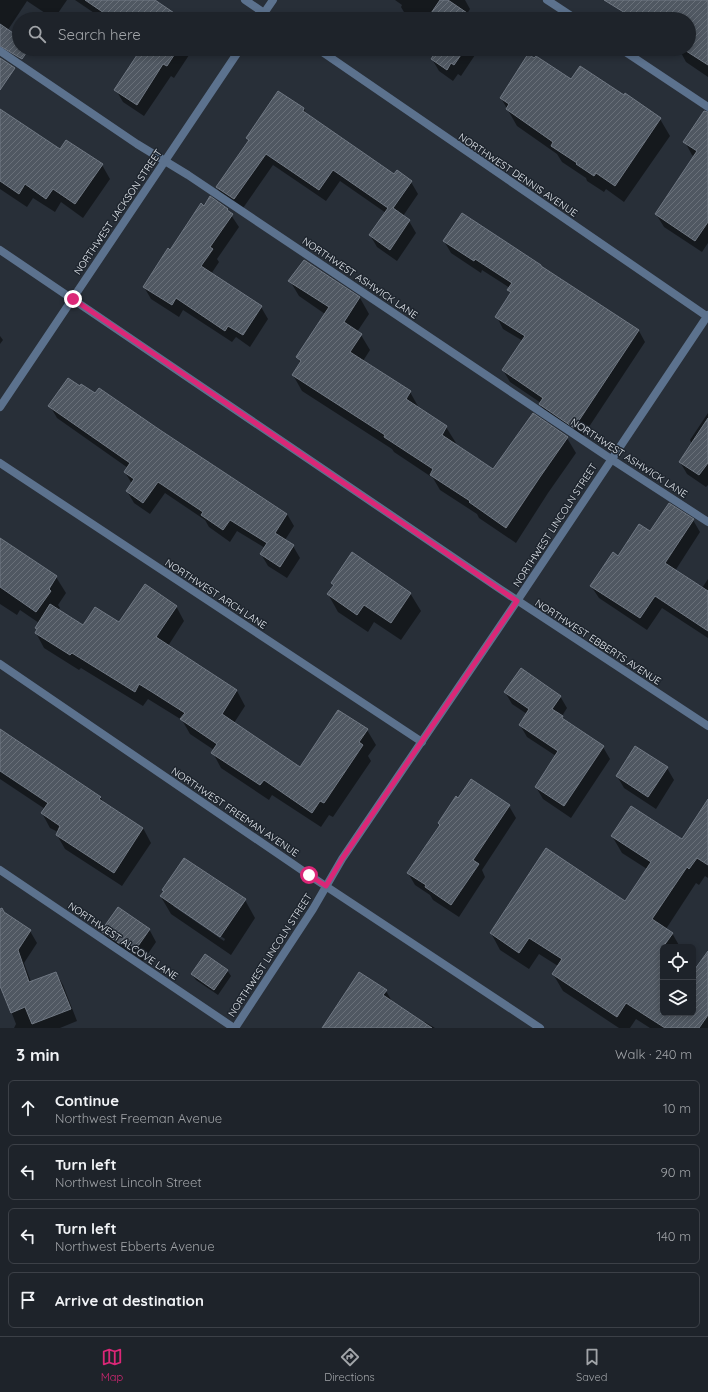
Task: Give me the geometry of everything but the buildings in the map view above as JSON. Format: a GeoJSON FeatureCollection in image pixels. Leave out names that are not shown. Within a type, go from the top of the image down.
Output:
{"type":"FeatureCollection","features":[{"type":"Feature","properties":{"kind":"street"},"geometry":{"type":"LineString","coordinates":[[245,0],[258,12]]}},
{"type":"Feature","properties":{"kind":"street"},"geometry":{"type":"LineString","coordinates":[[265,12],[273,0]]}},
{"type":"Feature","properties":{"kind":"street"},"geometry":{"type":"LineString","coordinates":[[547,0],[565,12]]}},
{"type":"Feature","properties":{"kind":"street","name":"NORTHWEST ASHWICK LANE"},"geometry":{"type":"LineString","coordinates":[[0,51],[137,144],[165,160],[611,459],[708,522]]}},
{"type":"Feature","properties":{"kind":"street","name":"NORTHWEST JACKSON STREET"},"geometry":{"type":"LineString","coordinates":[[0,407],[235,56]]}},
{"type":"Feature","properties":{"kind":"street","name":"NORTHWEST DENNIS AVENUE"},"geometry":{"type":"LineString","coordinates":[[328,56],[708,316]]}},
{"type":"Feature","properties":{"kind":"street"},"geometry":{"type":"LineString","coordinates":[[632,56],[708,107]]}},
{"type":"Feature","properties":{"kind":"street","name":"NORTHWEST EBBERTS AVENUE"},"geometry":{"type":"LineString","coordinates":[[0,250],[517,601],[708,726]]}},
{"type":"Feature","properties":{"kind":"street","name":"NORTHWEST LINCOLN STREET"},"geometry":{"type":"LineString","coordinates":[[234,1028],[311,914],[342,859],[708,316]]}},
{"type":"Feature","properties":{"kind":"street","name":"NORTHWEST ARCH LANE"},"geometry":{"type":"LineString","coordinates":[[0,463],[422,742]]}},
{"type":"Feature","properties":{"kind":"street","name":"NORTHWEST FREEMAN AVENUE"},"geometry":{"type":"LineString","coordinates":[[0,664],[326,886],[540,1028]]}},
{"type":"Feature","properties":{"kind":"street","name":"NORTHWEST ALCOVE LANE"},"geometry":{"type":"LineString","coordinates":[[0,870],[234,1028]]}},
{"type":"Feature","properties":{"kind":"route"},"geometry":{"type":"LineString","coordinates":[[73,299],[517,601],[342,859],[326,886],[309,875]]}}]}
